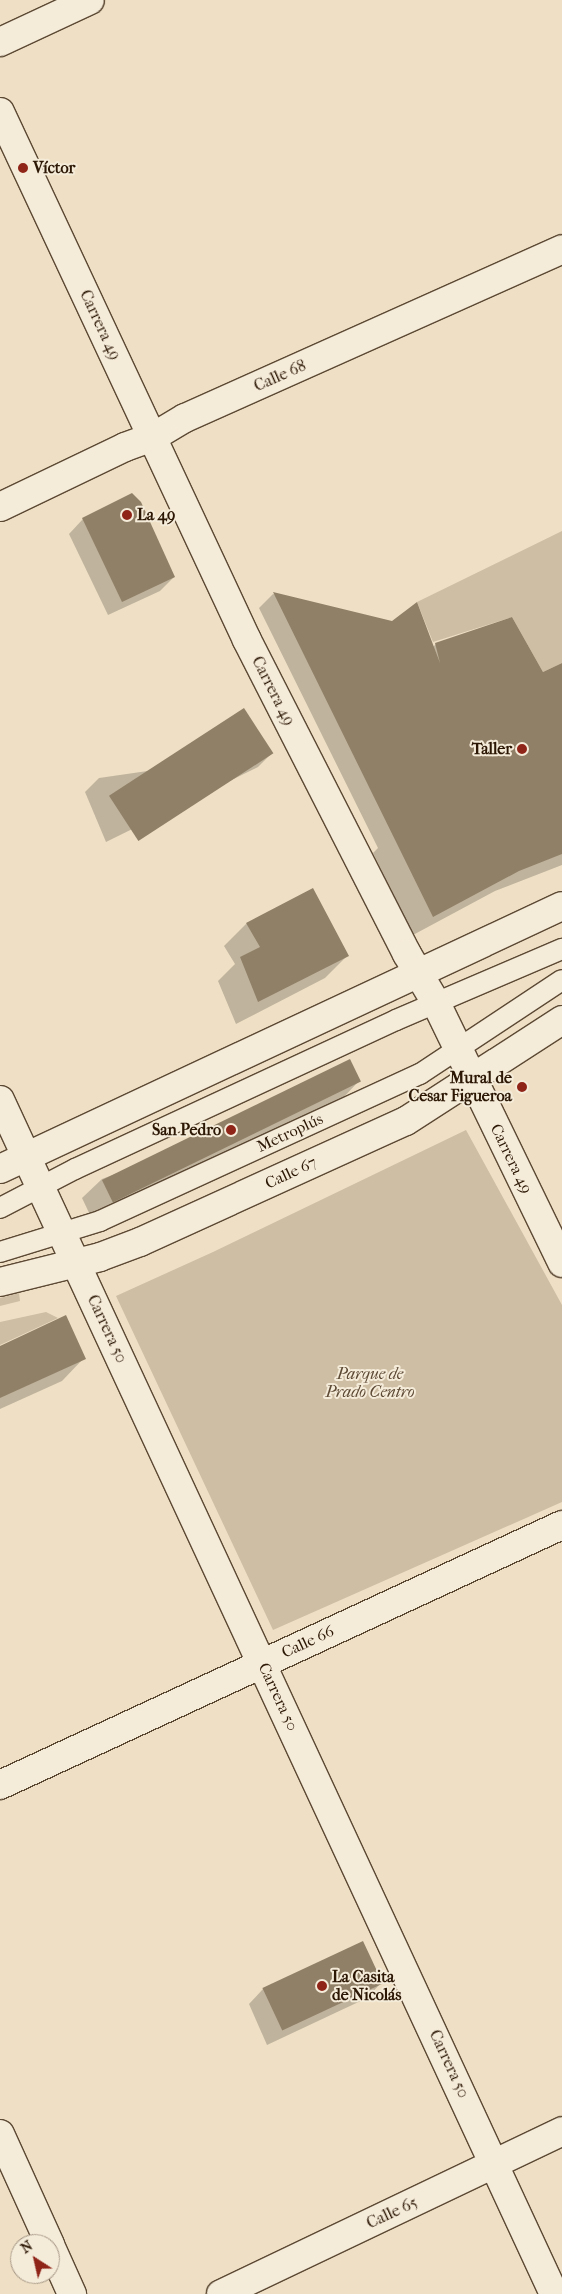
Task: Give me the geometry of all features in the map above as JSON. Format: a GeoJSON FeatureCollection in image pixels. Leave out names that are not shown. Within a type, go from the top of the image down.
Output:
{"type":"FeatureCollection","features":[{"type":"Feature","properties":{"kind":"street"},"geometry":{"type":"LineString","coordinates":[[0,42],[90,0]]}},
{"type":"Feature","properties":{"kind":"street","name":"Carrera 49"},"geometry":{"type":"LineString","coordinates":[[0,112],[247,640],[417,974],[436,1003],[562,1263]]}},
{"type":"Feature","properties":{"kind":"street","name":"Calle 68"},"geometry":{"type":"LineString","coordinates":[[0,507],[125,447],[153,437],[185,418],[562,249]]}},
{"type":"Feature","properties":{"kind":"street"},"geometry":{"type":"LineString","coordinates":[[0,1169],[562,906]]}},
{"type":"Feature","properties":{"kind":"street","name":"Calle 67"},"geometry":{"type":"LineString","coordinates":[[0,1282],[76,1264],[168,1230],[398,1125],[473,1080],[562,1020]]}},
{"type":"Feature","properties":{"kind":"street","name":"Carrera 50"},"geometry":{"type":"LineString","coordinates":[[0,1100],[496,2164],[554,2294]]}},
{"type":"Feature","properties":{"kind":"street","name":"Calle 66"},"geometry":{"type":"LineString","coordinates":[[0,1785],[562,1525]]}},
{"type":"Feature","properties":{"kind":"street","name":"Calle 65"},"geometry":{"type":"LineString","coordinates":[[221,2294],[562,2131]]}},
{"type":"Feature","properties":{"kind":"street"},"geometry":{"type":"LineString","coordinates":[[0,2134],[45,2234]]}},
{"type":"Feature","properties":{"kind":"street"},"geometry":{"type":"LineString","coordinates":[[60,2267],[72,2294]]}},
{"type":"Feature","properties":{"kind":"lane"},"geometry":{"type":"LineString","coordinates":[[0,1208],[436,1003],[562,949]]}},
{"type":"Feature","properties":{"kind":"lane","name":"Metroplús"},"geometry":{"type":"LineString","coordinates":[[0,1252],[100,1220],[411,1078],[562,980]]}},
{"type":"Feature","properties":{"kind":"green space"},"geometry":{"type":"Polygon","coordinates":[[[562,531],[562,663],[543,672],[512,617],[433,642],[417,602],[562,531]]]}},
{"type":"Feature","properties":{"kind":"green space","name":"Parque de Prado Centro"},"geometry":{"type":"Polygon","coordinates":[[[466,1130],[562,1305],[562,1502],[273,1630],[116,1296],[213,1252],[466,1130]]]}},
{"type":"Feature","properties":{"kind":"green space"},"geometry":{"type":"Polygon","coordinates":[[[19,1293],[20,1301],[0,1306],[0,1298],[19,1293]]]}},
{"type":"Feature","properties":{"kind":"green space"},"geometry":{"type":"Polygon","coordinates":[[[46,1312],[58,1318],[0,1345],[0,1322],[46,1312]]]}},
{"type":"Feature","properties":{"kind":"building"},"geometry":{"type":"Polygon","coordinates":[[[132,493],[141,502],[175,577],[122,602],[82,518],[132,493]]]}},
{"type":"Feature","properties":{"kind":"building"},"geometry":{"type":"Polygon","coordinates":[[[273,592],[392,621],[417,602],[440,663],[435,643],[512,617],[543,672],[562,663],[562,854],[519,871],[433,917],[273,592]]]}},
{"type":"Feature","properties":{"kind":"building"},"geometry":{"type":"Polygon","coordinates":[[[244,708],[273,753],[138,841],[109,796],[244,708]]]}},
{"type":"Feature","properties":{"kind":"building"},"geometry":{"type":"Polygon","coordinates":[[[313,888],[349,956],[258,1002],[240,957],[260,947],[246,923],[313,888]]]}},
{"type":"Feature","properties":{"kind":"building","name":"San Pedro"},"geometry":{"type":"Polygon","coordinates":[[[350,1059],[361,1081],[113,1202],[102,1180],[350,1059]]]}},
{"type":"Feature","properties":{"kind":"building"},"geometry":{"type":"Polygon","coordinates":[[[66,1315],[86,1359],[0,1398],[0,1346],[66,1315]]]}},
{"type":"Feature","properties":{"kind":"building","name":"La Casita de Nicolás"},"geometry":{"type":"Polygon","coordinates":[[[363,1941],[383,1984],[282,2031],[262,1988],[363,1941]]]}},
{"type":"Feature","properties":{"kind":"place","name":"Víctor"},"geometry":{"type":"Point","coordinates":[23,168]}},
{"type":"Feature","properties":{"kind":"place","name":"La 49"},"geometry":{"type":"Point","coordinates":[127,515]}},
{"type":"Feature","properties":{"kind":"place","name":"Taller"},"geometry":{"type":"Point","coordinates":[522,749]}},
{"type":"Feature","properties":{"kind":"place","name":"Mural de Cesar Figueroa"},"geometry":{"type":"Point","coordinates":[522,1087]}},
{"type":"Feature","properties":{"kind":"place","name":"San Pedro"},"geometry":{"type":"Point","coordinates":[231,1130]}},
{"type":"Feature","properties":{"kind":"place","name":"La Casita de Nicolás"},"geometry":{"type":"Point","coordinates":[322,1986]}}]}
